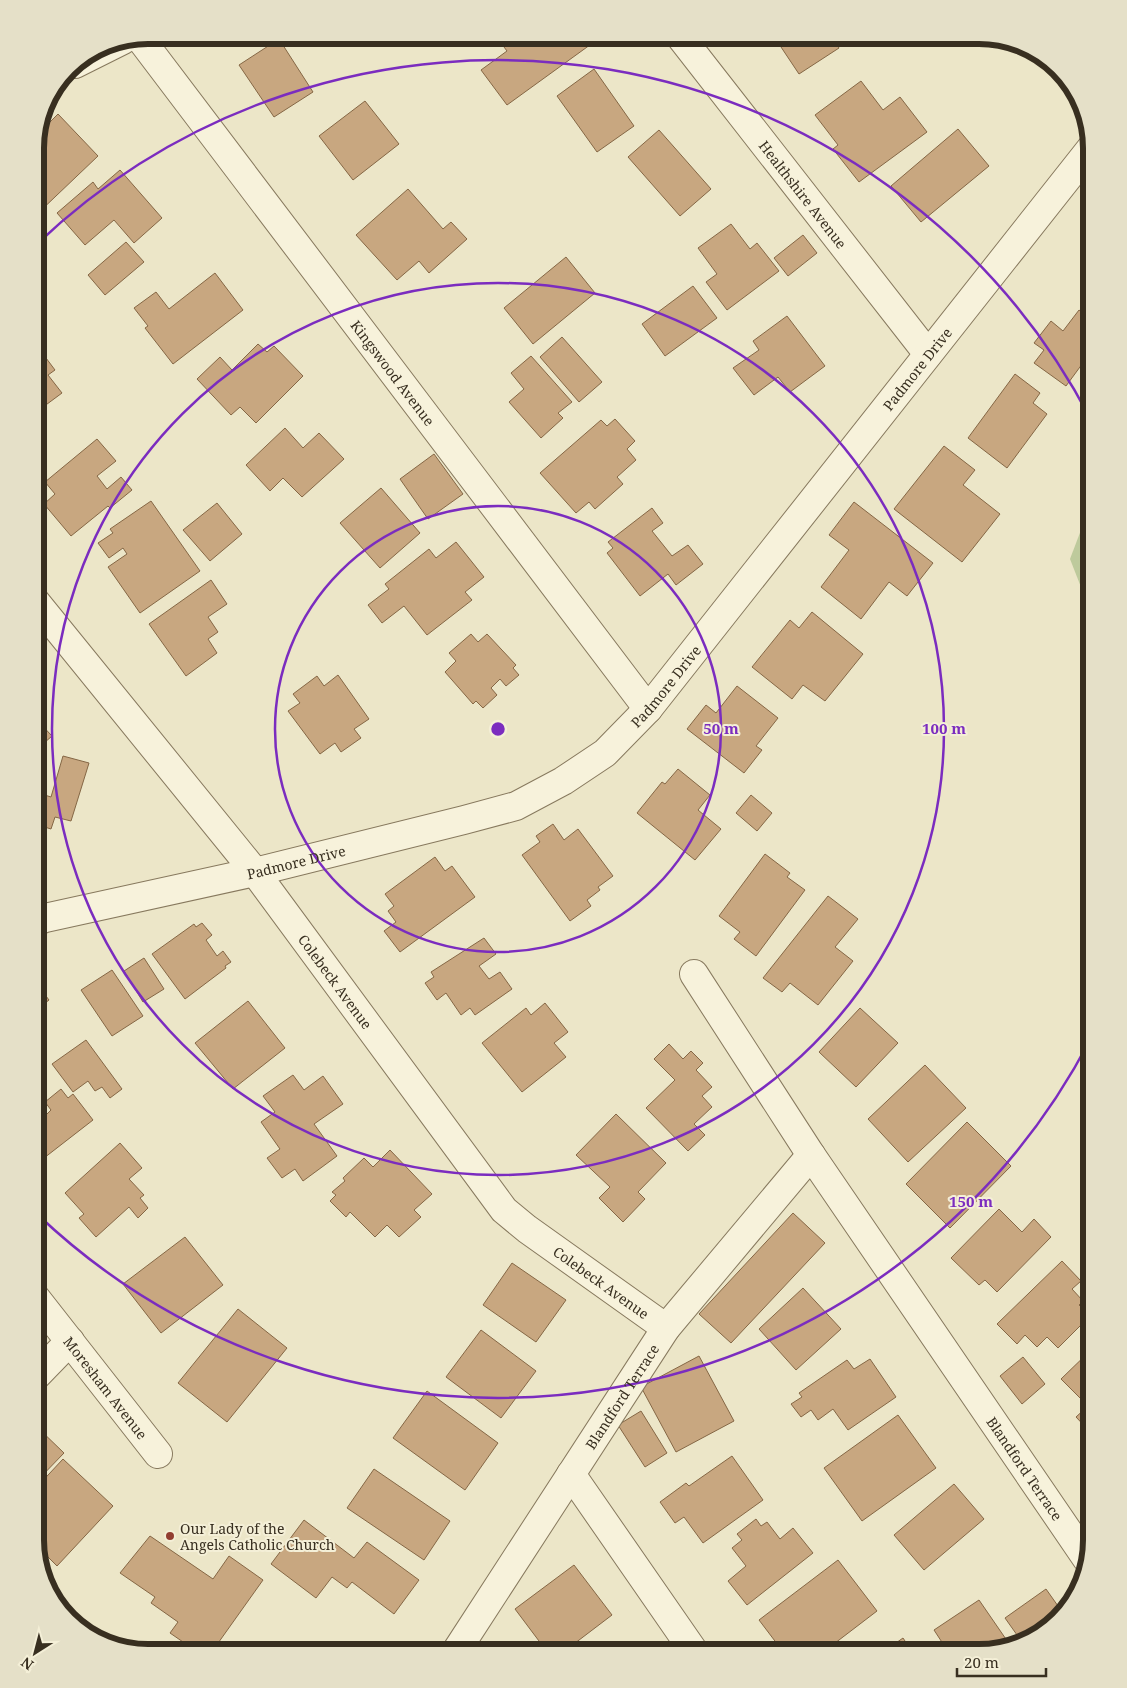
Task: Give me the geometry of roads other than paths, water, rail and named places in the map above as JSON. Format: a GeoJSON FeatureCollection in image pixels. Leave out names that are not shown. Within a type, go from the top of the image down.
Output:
{"type":"FeatureCollection","features":[{"type":"Feature","properties":{"kind":"street","name":"Kingswood Avenue"},"geometry":{"type":"LineString","coordinates":[[144,44],[648,709]]}},
{"type":"Feature","properties":{"kind":"street","name":"Healthshire Avenue"},"geometry":{"type":"LineString","coordinates":[[686,44],[928,354]]}},
{"type":"Feature","properties":{"kind":"street","name":"Padmore Drive"},"geometry":{"type":"LineString","coordinates":[[44,918],[255,872],[516,806],[564,781],[606,753],[648,709],[1083,158]]}},
{"type":"Feature","properties":{"kind":"street","name":"Colebeck Avenue"},"geometry":{"type":"LineString","coordinates":[[44,612],[255,872],[504,1210],[527,1229],[666,1328]]}},
{"type":"Feature","properties":{"kind":"street","name":"Blandford Terrace"},"geometry":{"type":"LineString","coordinates":[[694,974],[811,1155],[1082,1552]]}},
{"type":"Feature","properties":{"kind":"street","name":"Blandford Terrace"},"geometry":{"type":"LineString","coordinates":[[461,1644],[666,1328],[811,1155]]}},
{"type":"Feature","properties":{"kind":"street","name":"Moresham Avenue"},"geometry":{"type":"LineString","coordinates":[[44,1308],[158,1454]]}},
{"type":"Feature","properties":{"kind":"street"},"geometry":{"type":"LineString","coordinates":[[44,1368],[70,1341]]}},
{"type":"Feature","properties":{"kind":"street"},"geometry":{"type":"LineString","coordinates":[[571,1474],[689,1644]]}},
{"type":"Feature","properties":{"kind":"place","name":"Our Lady of the Angels Catholic Church"},"geometry":{"type":"Point","coordinates":[170,1536]}}]}
